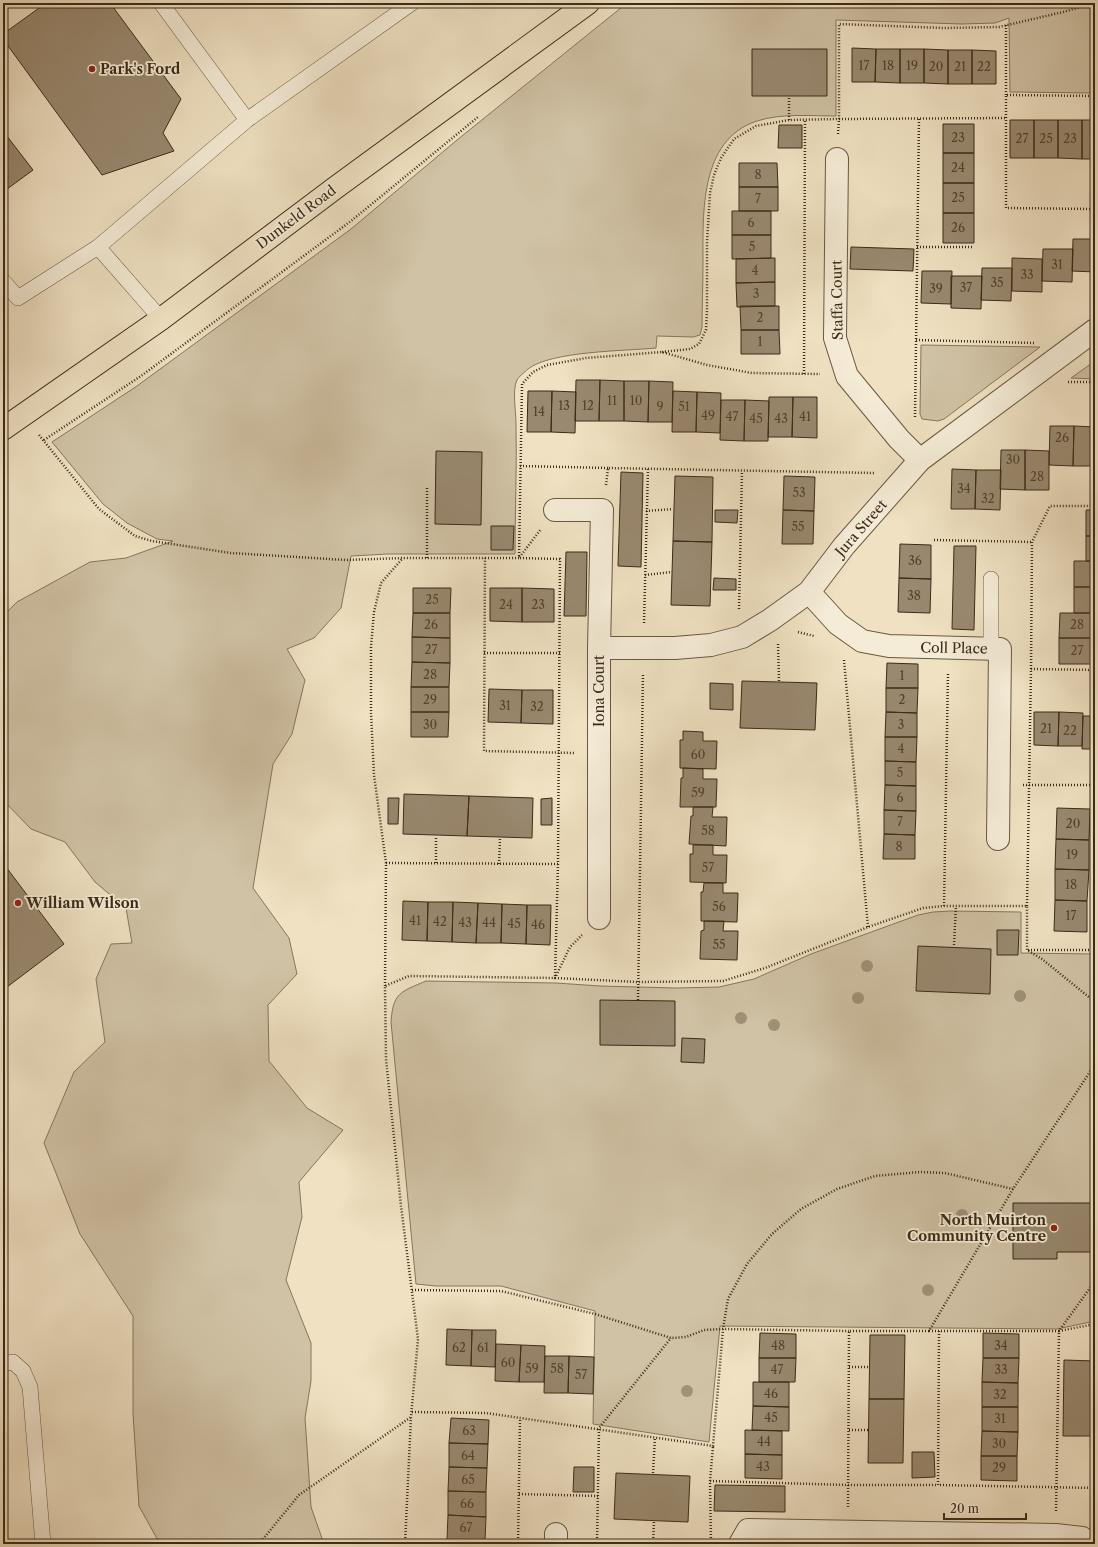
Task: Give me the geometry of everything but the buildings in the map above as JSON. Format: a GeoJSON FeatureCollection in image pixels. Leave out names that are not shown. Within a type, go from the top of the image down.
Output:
{"type":"FeatureCollection","features":[{"type":"Feature","properties":{"kind":"main road","name":"Dunkeld Road"},"geometry":{"type":"LineString","coordinates":[[11,423],[161,319],[329,193],[588,3]]}},
{"type":"Feature","properties":{"kind":"street","name":"Staffa Court"},"geometry":{"type":"LineString","coordinates":[[837,159],[835,338],[847,376],[899,439],[920,460]]}},
{"type":"Feature","properties":{"kind":"street","name":"Jura Street"},"geometry":{"type":"LineString","coordinates":[[598,648],[675,648],[711,645],[742,637],[770,620],[810,592],[844,546],[920,460],[1095,330]]}},
{"type":"Feature","properties":{"kind":"street"},"geometry":{"type":"LineString","coordinates":[[555,510],[602,510]]}},
{"type":"Feature","properties":{"kind":"street","name":"Iona Court"},"geometry":{"type":"LineString","coordinates":[[600,918],[598,648],[602,510]]}},
{"type":"Feature","properties":{"kind":"street","name":"Coll Place"},"geometry":{"type":"LineString","coordinates":[[810,592],[838,624],[862,641],[889,646],[1000,649],[998,839]]}},
{"type":"Feature","properties":{"kind":"street"},"geometry":{"type":"LineString","coordinates":[[740,1544],[748,1530],[1056,1535],[1082,1538],[1086,1544]]}},
{"type":"Feature","properties":{"kind":"lane"},"geometry":{"type":"LineString","coordinates":[[161,3],[247,120]]}},
{"type":"Feature","properties":{"kind":"lane"},"geometry":{"type":"LineString","coordinates":[[3,281],[18,298],[98,247],[247,120],[412,3]]}},
{"type":"Feature","properties":{"kind":"lane"},"geometry":{"type":"LineString","coordinates":[[98,247],[161,319]]}},
{"type":"Feature","properties":{"kind":"lane"},"geometry":{"type":"LineString","coordinates":[[991,579],[991,649]]}},
{"type":"Feature","properties":{"kind":"lane"},"geometry":{"type":"LineString","coordinates":[[3,1364],[13,1362],[23,1371],[30,1387],[42,1544]]}},
{"type":"Feature","properties":{"kind":"path"},"geometry":{"type":"LineString","coordinates":[[837,159],[839,119],[839,24],[944,28],[999,27],[1095,3]]}},
{"type":"Feature","properties":{"kind":"path"},"geometry":{"type":"LineString","coordinates":[[1006,25],[1006,208],[1095,209]]}},
{"type":"Feature","properties":{"kind":"path"},"geometry":{"type":"LineString","coordinates":[[1006,95],[1095,96]]}},
{"type":"Feature","properties":{"kind":"path"},"geometry":{"type":"LineString","coordinates":[[789,98],[789,120]]}},
{"type":"Feature","properties":{"kind":"path"},"geometry":{"type":"LineString","coordinates":[[44,440],[141,376],[351,221],[479,117]]}},
{"type":"Feature","properties":{"kind":"path"},"geometry":{"type":"LineString","coordinates":[[519,558],[522,384],[533,372],[547,365],[586,358],[690,349],[699,344],[706,330],[710,193],[714,176],[721,158],[734,139],[756,126],[789,120],[1006,118]]}},
{"type":"Feature","properties":{"kind":"path"},"geometry":{"type":"LineString","coordinates":[[915,423],[919,119]]}},
{"type":"Feature","properties":{"kind":"path"},"geometry":{"type":"LineString","coordinates":[[804,374],[805,120]]}},
{"type":"Feature","properties":{"kind":"path"},"geometry":{"type":"LineString","coordinates":[[917,247],[974,247]]}},
{"type":"Feature","properties":{"kind":"path"},"geometry":{"type":"LineString","coordinates":[[916,340],[1034,343]]}},
{"type":"Feature","properties":{"kind":"path"},"geometry":{"type":"LineString","coordinates":[[662,352],[707,365],[752,373],[827,374]]}},
{"type":"Feature","properties":{"kind":"path"},"geometry":{"type":"LineString","coordinates":[[11,423],[44,440],[99,509],[135,536],[152,541],[231,553],[346,560],[403,558],[560,559],[558,864],[555,978]]}},
{"type":"Feature","properties":{"kind":"path"},"geometry":{"type":"LineString","coordinates":[[520,466],[877,473],[877,478],[893,492]]}},
{"type":"Feature","properties":{"kind":"path"},"geometry":{"type":"LineString","coordinates":[[602,510],[608,468]]}},
{"type":"Feature","properties":{"kind":"path"},"geometry":{"type":"LineString","coordinates":[[647,629],[644,623],[648,469]]}},
{"type":"Feature","properties":{"kind":"path"},"geometry":{"type":"LineString","coordinates":[[739,638],[742,471]]}},
{"type":"Feature","properties":{"kind":"path"},"geometry":{"type":"LineString","coordinates":[[427,488],[427,558]]}},
{"type":"Feature","properties":{"kind":"path"},"geometry":{"type":"LineString","coordinates":[[1027,950],[1032,542],[1050,506],[1095,506]]}},
{"type":"Feature","properties":{"kind":"path"},"geometry":{"type":"LineString","coordinates":[[646,511],[673,509]]}},
{"type":"Feature","properties":{"kind":"path"},"geometry":{"type":"LineString","coordinates":[[519,558],[555,510]]}},
{"type":"Feature","properties":{"kind":"path"},"geometry":{"type":"LineString","coordinates":[[934,540],[1032,542]]}},
{"type":"Feature","properties":{"kind":"path"},"geometry":{"type":"LineString","coordinates":[[403,558],[381,583],[374,612],[370,647],[374,775],[386,863],[386,1059],[401,1206],[418,1339],[411,1417],[405,1544]]}},
{"type":"Feature","properties":{"kind":"path"},"geometry":{"type":"LineString","coordinates":[[485,558],[484,751],[598,754]]}},
{"type":"Feature","properties":{"kind":"path"},"geometry":{"type":"LineString","coordinates":[[645,575],[672,572]]}},
{"type":"Feature","properties":{"kind":"path"},"geometry":{"type":"LineString","coordinates":[[794,631],[818,638]]}},
{"type":"Feature","properties":{"kind":"path"},"geometry":{"type":"LineString","coordinates":[[778,639],[779,681]]}},
{"type":"Feature","properties":{"kind":"path"},"geometry":{"type":"LineString","coordinates":[[484,653],[560,653]]}},
{"type":"Feature","properties":{"kind":"path"},"geometry":{"type":"LineString","coordinates":[[842,654],[844,658],[868,927]]}},
{"type":"Feature","properties":{"kind":"path"},"geometry":{"type":"LineString","coordinates":[[638,1000],[644,667]]}},
{"type":"Feature","properties":{"kind":"path"},"geometry":{"type":"LineString","coordinates":[[944,906],[948,669]]}},
{"type":"Feature","properties":{"kind":"path"},"geometry":{"type":"LineString","coordinates":[[1031,669],[1095,670]]}},
{"type":"Feature","properties":{"kind":"path"},"geometry":{"type":"LineString","coordinates":[[1030,785],[1095,785]]}},
{"type":"Feature","properties":{"kind":"path"},"geometry":{"type":"LineString","coordinates":[[436,836],[436,863]]}},
{"type":"Feature","properties":{"kind":"path"},"geometry":{"type":"LineString","coordinates":[[499,864],[500,838]]}},
{"type":"Feature","properties":{"kind":"path"},"geometry":{"type":"LineString","coordinates":[[386,863],[558,864]]}},
{"type":"Feature","properties":{"kind":"path"},"geometry":{"type":"LineString","coordinates":[[385,986],[409,976],[555,978],[638,982],[723,981],[765,968],[868,927],[923,908],[944,906],[1027,906]]}},
{"type":"Feature","properties":{"kind":"path"},"geometry":{"type":"LineString","coordinates":[[954,945],[956,906]]}},
{"type":"Feature","properties":{"kind":"path"},"geometry":{"type":"LineString","coordinates":[[555,978],[570,947],[600,918]]}},
{"type":"Feature","properties":{"kind":"path"},"geometry":{"type":"LineString","coordinates":[[1027,950],[1095,950]]}},
{"type":"Feature","properties":{"kind":"path"},"geometry":{"type":"LineString","coordinates":[[1027,950],[1042,958],[1095,1002]]}},
{"type":"Feature","properties":{"kind":"path"},"geometry":{"type":"LineString","coordinates":[[929,1331],[1013,1189],[1095,1064]]}},
{"type":"Feature","properties":{"kind":"path"},"geometry":{"type":"LineString","coordinates":[[710,1544],[710,1481],[723,1329],[728,1298],[747,1264],[772,1234],[801,1209],[836,1189],[875,1176],[920,1172],[946,1173],[1013,1189]]}},
{"type":"Feature","properties":{"kind":"path"},"geometry":{"type":"LineString","coordinates":[[1056,1535],[1059,1331],[1095,1282]]}},
{"type":"Feature","properties":{"kind":"path"},"geometry":{"type":"LineString","coordinates":[[412,1290],[501,1291],[595,1314],[671,1338],[686,1336],[704,1330],[723,1329],[849,1331],[1059,1331],[1095,1324]]}},
{"type":"Feature","properties":{"kind":"path"},"geometry":{"type":"LineString","coordinates":[[848,1532],[849,1331]]}},
{"type":"Feature","properties":{"kind":"path"},"geometry":{"type":"LineString","coordinates":[[938,1331],[938,1485]]}},
{"type":"Feature","properties":{"kind":"path"},"geometry":{"type":"LineString","coordinates":[[597,1544],[599,1428],[671,1338]]}},
{"type":"Feature","properties":{"kind":"path"},"geometry":{"type":"LineString","coordinates":[[849,1366],[870,1367]]}},
{"type":"Feature","properties":{"kind":"path"},"geometry":{"type":"LineString","coordinates":[[412,1412],[486,1413],[599,1428],[713,1446]]}},
{"type":"Feature","properties":{"kind":"path"},"geometry":{"type":"LineString","coordinates":[[259,1544],[299,1495],[411,1417]]}},
{"type":"Feature","properties":{"kind":"path"},"geometry":{"type":"LineString","coordinates":[[518,1544],[520,1418]]}},
{"type":"Feature","properties":{"kind":"path"},"geometry":{"type":"LineString","coordinates":[[848,1430],[869,1430]]}},
{"type":"Feature","properties":{"kind":"path"},"geometry":{"type":"LineString","coordinates":[[653,1473],[655,1437]]}},
{"type":"Feature","properties":{"kind":"path"},"geometry":{"type":"LineString","coordinates":[[710,1481],[848,1485],[1095,1488]]}},
{"type":"Feature","properties":{"kind":"path"},"geometry":{"type":"LineString","coordinates":[[519,1494],[598,1496]]}},
{"type":"Feature","properties":{"kind":"path"},"geometry":{"type":"LineString","coordinates":[[653,1544],[654,1521]]}},
{"type":"Feature","properties":{"kind":"shaded area"},"geometry":{"type":"Polygon","coordinates":[[[627,3],[1095,3],[1095,93],[1010,92],[1009,18],[995,23],[962,24],[836,20],[836,116],[786,116],[767,118],[757,121],[738,131],[724,144],[714,161],[708,181],[703,223],[702,327],[700,335],[693,337],[657,336],[656,348],[570,355],[553,359],[539,363],[528,369],[518,379],[514,395],[516,418],[515,554],[388,554],[351,556],[341,608],[314,638],[287,649],[305,680],[292,734],[273,764],[253,888],[289,938],[297,974],[268,1005],[269,1061],[307,1108],[343,1130],[299,1182],[302,1217],[286,1280],[311,1343],[311,1381],[305,1418],[311,1507],[324,1544],[160,1544],[139,1506],[133,1414],[133,1316],[80,1234],[44,1143],[74,1072],[105,1042],[96,979],[111,944],[132,943],[126,908],[95,882],[65,842],[31,829],[3,800],[3,616],[17,602],[90,562],[126,558],[173,541],[157,539],[127,523],[103,504],[52,442],[137,386],[351,229],[457,140],[627,3]]]}},
{"type":"Feature","properties":{"kind":"shaded area"},"geometry":{"type":"Polygon","coordinates":[[[921,345],[1040,347],[944,419],[938,421],[922,419],[920,414],[921,345]]]}},
{"type":"Feature","properties":{"kind":"shaded area"},"geometry":{"type":"Polygon","coordinates":[[[1095,361],[1095,379],[1071,378],[1095,361]]]}},
{"type":"Feature","properties":{"kind":"shaded area"},"geometry":{"type":"Polygon","coordinates":[[[951,911],[1021,912],[1021,953],[1095,954],[1095,1321],[1057,1329],[720,1326],[709,1442],[593,1424],[595,1311],[501,1286],[436,1286],[416,1284],[391,1022],[396,999],[404,991],[426,981],[556,983],[676,988],[719,987],[754,979],[811,954],[918,915],[951,911]]]}},
{"type":"Feature","properties":{"kind":"place","name":"Park's Ford"},"geometry":{"type":"Point","coordinates":[92,69]}},
{"type":"Feature","properties":{"kind":"place","name":"William Wilson"},"geometry":{"type":"Point","coordinates":[18,903]}},
{"type":"Feature","properties":{"kind":"place","name":"North Muirton Community Centre"},"geometry":{"type":"Point","coordinates":[1054,1228]}}]}
